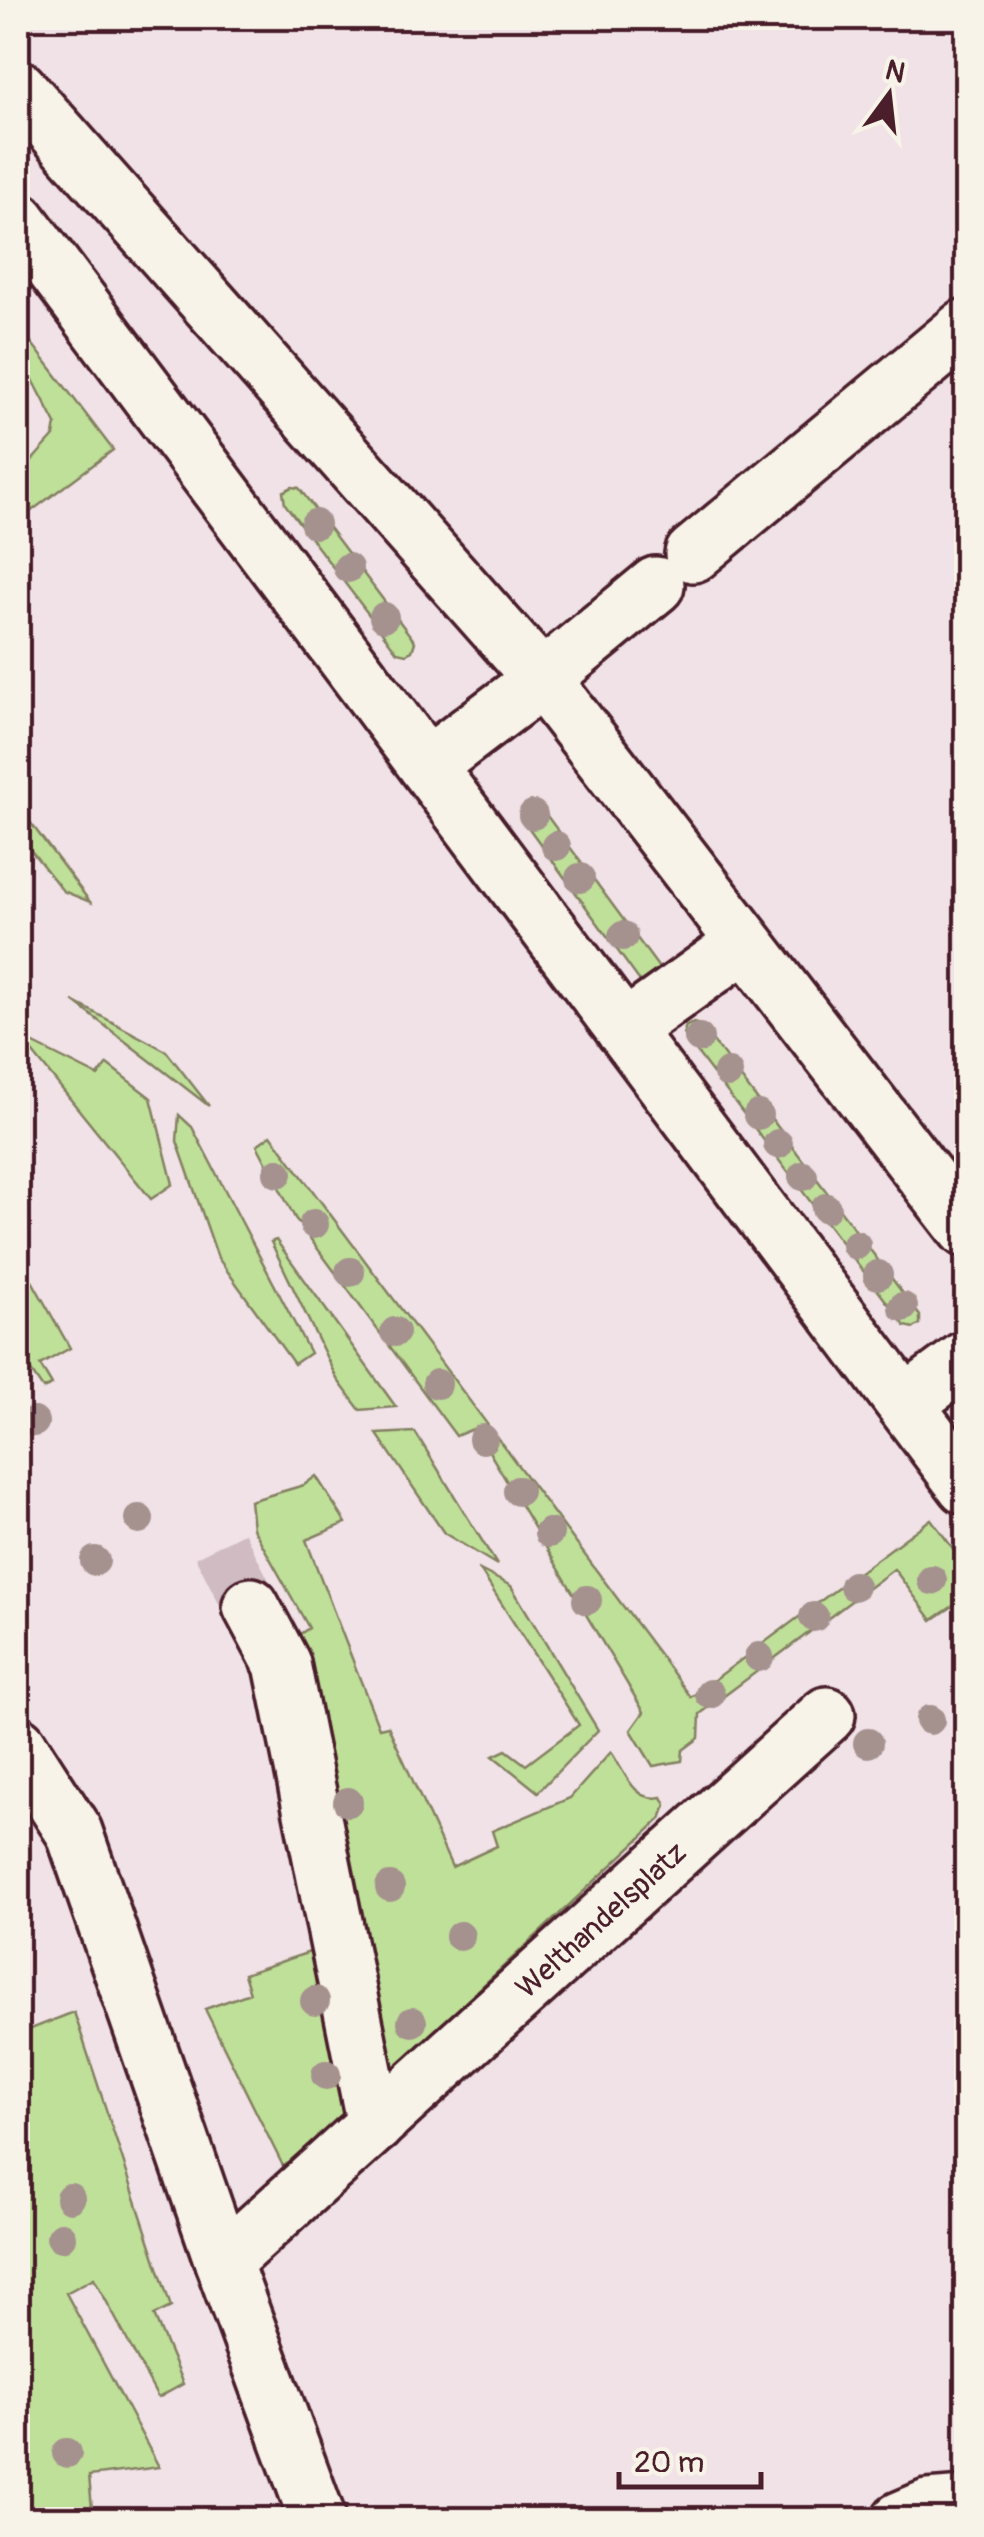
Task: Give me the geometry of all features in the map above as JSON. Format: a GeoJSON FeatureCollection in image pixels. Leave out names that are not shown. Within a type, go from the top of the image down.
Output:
{"type":"FeatureCollection","features":[{"type":"Feature","properties":{"kind":"street"},"geometry":{"type":"LineString","coordinates":[[18,88],[542,680],[966,1230]]}},
{"type":"Feature","properties":{"kind":"street"},"geometry":{"type":"LineString","coordinates":[[18,220],[966,1486]]}},
{"type":"Feature","properties":{"kind":"street"},"geometry":{"type":"LineString","coordinates":[[426,766],[542,680],[966,327]]}},
{"type":"Feature","properties":{"kind":"street"},"geometry":{"type":"LineString","coordinates":[[624,1030],[745,943]]}},
{"type":"Feature","properties":{"kind":"street"},"geometry":{"type":"LineString","coordinates":[[905,1404],[966,1359]]}},
{"type":"Feature","properties":{"kind":"street"},"geometry":{"type":"LineString","coordinates":[[251,1606],[282,1664],[374,2124]]}},
{"type":"Feature","properties":{"kind":"street","name":"Welthandelsplatz"},"geometry":{"type":"LineString","coordinates":[[223,2262],[826,1715]]}},
{"type":"Feature","properties":{"kind":"street"},"geometry":{"type":"LineString","coordinates":[[18,1745],[74,1832],[223,2262],[318,2520]]}},
{"type":"Feature","properties":{"kind":"street"},"geometry":{"type":"LineString","coordinates":[[900,2520],[928,2508],[966,2505]]}},
{"type":"Feature","properties":{"kind":"green space"},"geometry":{"type":"Polygon","coordinates":[[[18,325],[113,450],[18,521],[18,476],[54,436],[56,424],[18,351],[18,325]]]}},
{"type":"Feature","properties":{"kind":"green space"},"geometry":{"type":"Polygon","coordinates":[[[299,488],[415,642],[412,651],[397,652],[285,504],[283,492],[299,488]]]}},
{"type":"Feature","properties":{"kind":"green space"},"geometry":{"type":"Polygon","coordinates":[[[531,802],[539,805],[662,972],[644,987],[520,816],[523,806],[531,802]]]}},
{"type":"Feature","properties":{"kind":"green space"},"geometry":{"type":"Polygon","coordinates":[[[18,806],[90,902],[63,891],[18,834],[18,806]]]}},
{"type":"Feature","properties":{"kind":"green space"},"geometry":{"type":"Polygon","coordinates":[[[73,1001],[166,1051],[209,1106],[73,1001]]]}},
{"type":"Feature","properties":{"kind":"green space"},"geometry":{"type":"Polygon","coordinates":[[[701,1025],[920,1316],[920,1324],[914,1328],[905,1326],[683,1034],[686,1026],[701,1025]]]}},
{"type":"Feature","properties":{"kind":"green space"},"geometry":{"type":"Polygon","coordinates":[[[20,1037],[98,1076],[107,1064],[151,1098],[173,1184],[151,1199],[20,1037]]]}},
{"type":"Feature","properties":{"kind":"green space"},"geometry":{"type":"Polygon","coordinates":[[[179,1115],[192,1127],[310,1353],[294,1364],[218,1258],[177,1141],[179,1115]]]}},
{"type":"Feature","properties":{"kind":"green space"},"geometry":{"type":"Polygon","coordinates":[[[271,1135],[691,1697],[931,1519],[966,1566],[966,1609],[962,1600],[932,1620],[894,1569],[700,1714],[699,1738],[683,1750],[682,1761],[653,1766],[631,1730],[644,1712],[475,1428],[456,1436],[295,1218],[257,1145],[271,1135]]]}},
{"type":"Feature","properties":{"kind":"green space"},"geometry":{"type":"Polygon","coordinates":[[[276,1240],[396,1407],[360,1410],[337,1379],[271,1242],[276,1240]]]}},
{"type":"Feature","properties":{"kind":"green space"},"geometry":{"type":"Polygon","coordinates":[[[18,1256],[70,1348],[40,1365],[52,1385],[43,1389],[18,1352],[18,1256]]]}},
{"type":"Feature","properties":{"kind":"green space"},"geometry":{"type":"Polygon","coordinates":[[[415,1432],[497,1565],[444,1533],[377,1434],[415,1432]]]}},
{"type":"Feature","properties":{"kind":"green space"},"geometry":{"type":"Polygon","coordinates":[[[316,1476],[346,1523],[306,1540],[379,1728],[388,1726],[452,1867],[497,1846],[492,1831],[570,1798],[611,1752],[637,1791],[652,1798],[662,1797],[666,1805],[661,1819],[380,2082],[289,1641],[309,1628],[253,1528],[250,1501],[304,1485],[316,1476]]]}},
{"type":"Feature","properties":{"kind":"green space"},"geometry":{"type":"Polygon","coordinates":[[[480,1570],[511,1586],[598,1730],[538,1792],[493,1756],[506,1750],[526,1765],[579,1725],[480,1570]]]}},
{"type":"Feature","properties":{"kind":"green space"},"geometry":{"type":"Polygon","coordinates":[[[328,1946],[358,2105],[286,2172],[205,2009],[250,1993],[244,1974],[328,1946]]]}},
{"type":"Feature","properties":{"kind":"green space"},"geometry":{"type":"Polygon","coordinates":[[[74,2012],[171,2307],[154,2315],[183,2384],[158,2398],[94,2278],[66,2293],[159,2467],[89,2476],[93,2519],[18,2519],[18,2034],[74,2012]]]}},
{"type":"Feature","properties":{"kind":"tunnel"},"geometry":{"type":"LineString","coordinates":[[220,1545],[251,1606]]}}]}
